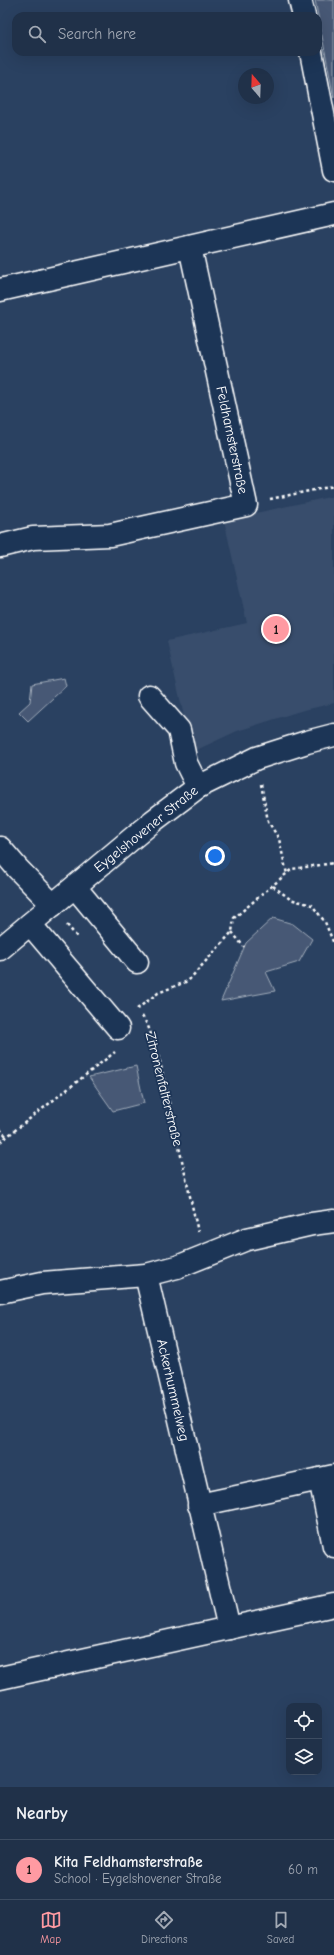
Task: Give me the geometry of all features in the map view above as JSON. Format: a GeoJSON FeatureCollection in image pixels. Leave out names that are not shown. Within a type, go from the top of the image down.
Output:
{"type":"FeatureCollection","features":[{"type":"Feature","properties":{"kind":"street"},"geometry":{"type":"LineString","coordinates":[[300,0],[303,12]]}},
{"type":"Feature","properties":{"kind":"street"},"geometry":{"type":"LineString","coordinates":[[312,56],[334,170]]}},
{"type":"Feature","properties":{"kind":"street"},"geometry":{"type":"LineString","coordinates":[[0,290],[334,214]]}},
{"type":"Feature","properties":{"kind":"street","name":"Feldhamsterstraße"},"geometry":{"type":"LineString","coordinates":[[0,546],[33,538],[110,535],[246,505],[190,247]]}},
{"type":"Feature","properties":{"kind":"street"},"geometry":{"type":"LineString","coordinates":[[149,696],[179,730],[186,763],[198,787]]}},
{"type":"Feature","properties":{"kind":"street","name":"Eygelshovener Straße"},"geometry":{"type":"LineString","coordinates":[[0,949],[153,821],[198,787],[257,758],[334,735]]}},
{"type":"Feature","properties":{"kind":"street"},"geometry":{"type":"LineString","coordinates":[[0,848],[53,905]]}},
{"type":"Feature","properties":{"kind":"street"},"geometry":{"type":"LineString","coordinates":[[75,887],[137,962]]}},
{"type":"Feature","properties":{"kind":"street"},"geometry":{"type":"LineString","coordinates":[[30,924],[118,1028]]}},
{"type":"Feature","properties":{"kind":"street"},"geometry":{"type":"LineString","coordinates":[[0,1292],[42,1283],[146,1275],[177,1267],[247,1238],[312,1224],[334,1221]]}},
{"type":"Feature","properties":{"kind":"street","name":"Ackerhummelweg"},"geometry":{"type":"LineString","coordinates":[[146,1275],[229,1628]]}},
{"type":"Feature","properties":{"kind":"street"},"geometry":{"type":"LineString","coordinates":[[199,1505],[327,1478],[334,1546]]}},
{"type":"Feature","properties":{"kind":"street"},"geometry":{"type":"LineString","coordinates":[[0,1678],[334,1605]]}},
{"type":"Feature","properties":{"kind":"path"},"geometry":{"type":"LineString","coordinates":[[246,505],[334,486]]}},
{"type":"Feature","properties":{"kind":"path"},"geometry":{"type":"LineString","coordinates":[[257,758],[268,821],[279,839],[286,874]]}},
{"type":"Feature","properties":{"kind":"path"},"geometry":{"type":"LineString","coordinates":[[137,1009],[158,993],[188,981],[232,932],[234,918],[292,869],[334,863]]}},
{"type":"Feature","properties":{"kind":"path"},"geometry":{"type":"LineString","coordinates":[[272,886],[290,899],[312,905],[325,922],[334,944]]}},
{"type":"Feature","properties":{"kind":"path"},"geometry":{"type":"LineString","coordinates":[[53,905],[81,942]]}},
{"type":"Feature","properties":{"kind":"path"},"geometry":{"type":"LineString","coordinates":[[232,932],[244,947]]}},
{"type":"Feature","properties":{"kind":"path","name":"Zitronenfalterstraße"},"geometry":{"type":"LineString","coordinates":[[132,1003],[148,1026],[158,1053],[203,1255]]}},
{"type":"Feature","properties":{"kind":"path"},"geometry":{"type":"LineString","coordinates":[[142,1031],[148,1026]]}},
{"type":"Feature","properties":{"kind":"path"},"geometry":{"type":"LineString","coordinates":[[0,1142],[117,1050]]}},
{"type":"Feature","properties":{"kind":"path"},"geometry":{"type":"LineString","coordinates":[[0,1129],[7,1137]]}},
{"type":"Feature","properties":{"kind":"shaded area"},"geometry":{"type":"Polygon","coordinates":[[[315,0],[334,0],[334,98],[322,36],[322,12],[317,12],[315,0]]]}},
{"type":"Feature","properties":{"kind":"shaded area"},"geometry":{"type":"Polygon","coordinates":[[[334,496],[334,703],[300,711],[237,731],[192,752],[167,641],[247,623],[224,520],[334,496]]]}},
{"type":"Feature","properties":{"kind":"shaded area"},"geometry":{"type":"Polygon","coordinates":[[[64,678],[66,686],[28,721],[19,712],[30,702],[32,684],[64,678]]]}},
{"type":"Feature","properties":{"kind":"shaded area"},"geometry":{"type":"Polygon","coordinates":[[[273,918],[293,924],[312,939],[299,962],[266,972],[275,991],[221,1001],[246,943],[273,918]]]}},
{"type":"Feature","properties":{"kind":"shaded area"},"geometry":{"type":"Polygon","coordinates":[[[136,1066],[144,1103],[113,1111],[89,1077],[136,1066]]]}},
{"type":"Feature","properties":{"kind":"place","name":"Kita Feldhamsterstraße"},"geometry":{"type":"Point","coordinates":[276,629]}}]}
